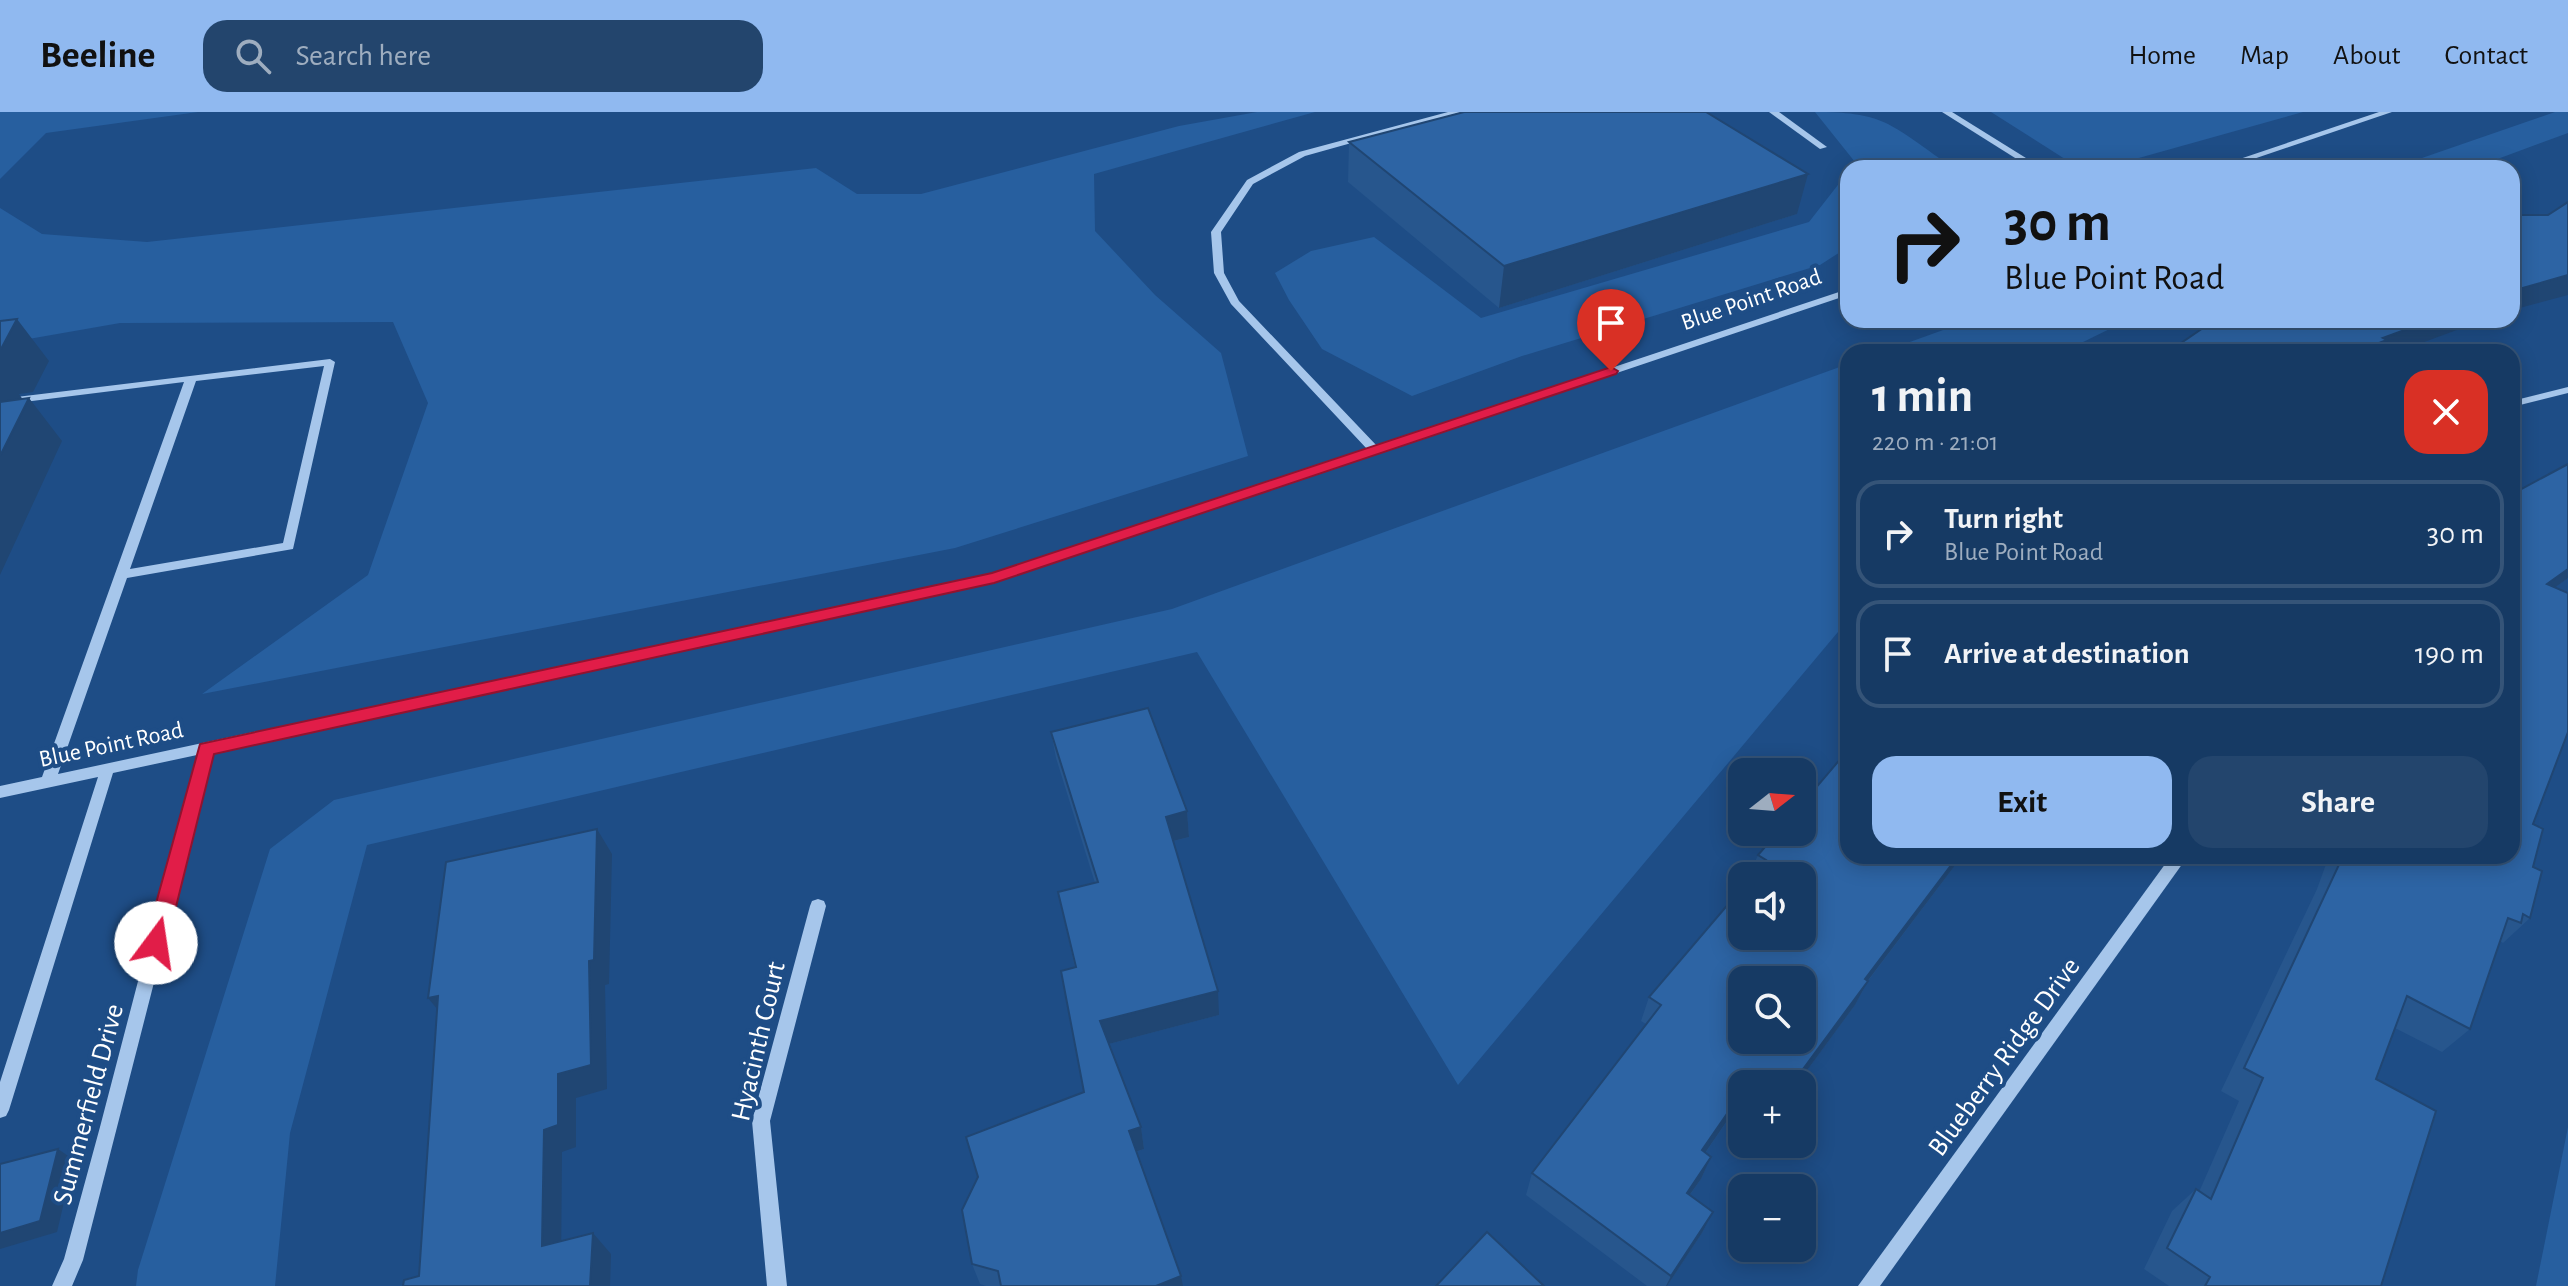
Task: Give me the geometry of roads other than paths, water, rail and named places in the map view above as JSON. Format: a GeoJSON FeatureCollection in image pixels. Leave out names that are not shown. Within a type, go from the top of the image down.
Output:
{"type":"FeatureCollection","features":[{"type":"Feature","properties":{"kind":"street"},"geometry":{"type":"LineString","coordinates":[[1374,450],[1235,302],[1219,273],[1216,232],[1250,182],[1302,154],[1458,112]]}},
{"type":"Feature","properties":{"kind":"street"},"geometry":{"type":"LineString","coordinates":[[1773,112],[1823,147]]}},
{"type":"Feature","properties":{"kind":"street"},"geometry":{"type":"LineString","coordinates":[[1946,112],[2024,160]]}},
{"type":"Feature","properties":{"kind":"street"},"geometry":{"type":"LineString","coordinates":[[2242,160],[2388,112]]}},
{"type":"Feature","properties":{"kind":"street","name":"Blue Point Road"},"geometry":{"type":"LineString","coordinates":[[0,792],[994,578],[1840,295]]}},
{"type":"Feature","properties":{"kind":"street"},"geometry":{"type":"LineString","coordinates":[[0,402],[330,362],[289,546],[121,575]]}},
{"type":"Feature","properties":{"kind":"street"},"geometry":{"type":"LineString","coordinates":[[48,782],[191,378]]}},
{"type":"Feature","properties":{"kind":"street"},"geometry":{"type":"LineString","coordinates":[[2520,402],[2568,390]]}},
{"type":"Feature","properties":{"kind":"street","name":"Summerfield Drive"},"geometry":{"type":"LineString","coordinates":[[62,1286],[73,1260],[109,1127],[206,749]]}},
{"type":"Feature","properties":{"kind":"street"},"geometry":{"type":"LineString","coordinates":[[0,1110],[107,770]]}},
{"type":"Feature","properties":{"kind":"street","name":"Blueberry Ridge Drive"},"geometry":{"type":"LineString","coordinates":[[1868,1286],[2174,864]]}},
{"type":"Feature","properties":{"kind":"street","name":"Hyacinth Court"},"geometry":{"type":"LineString","coordinates":[[777,1286],[761,1121],[818,906]]}}]}
